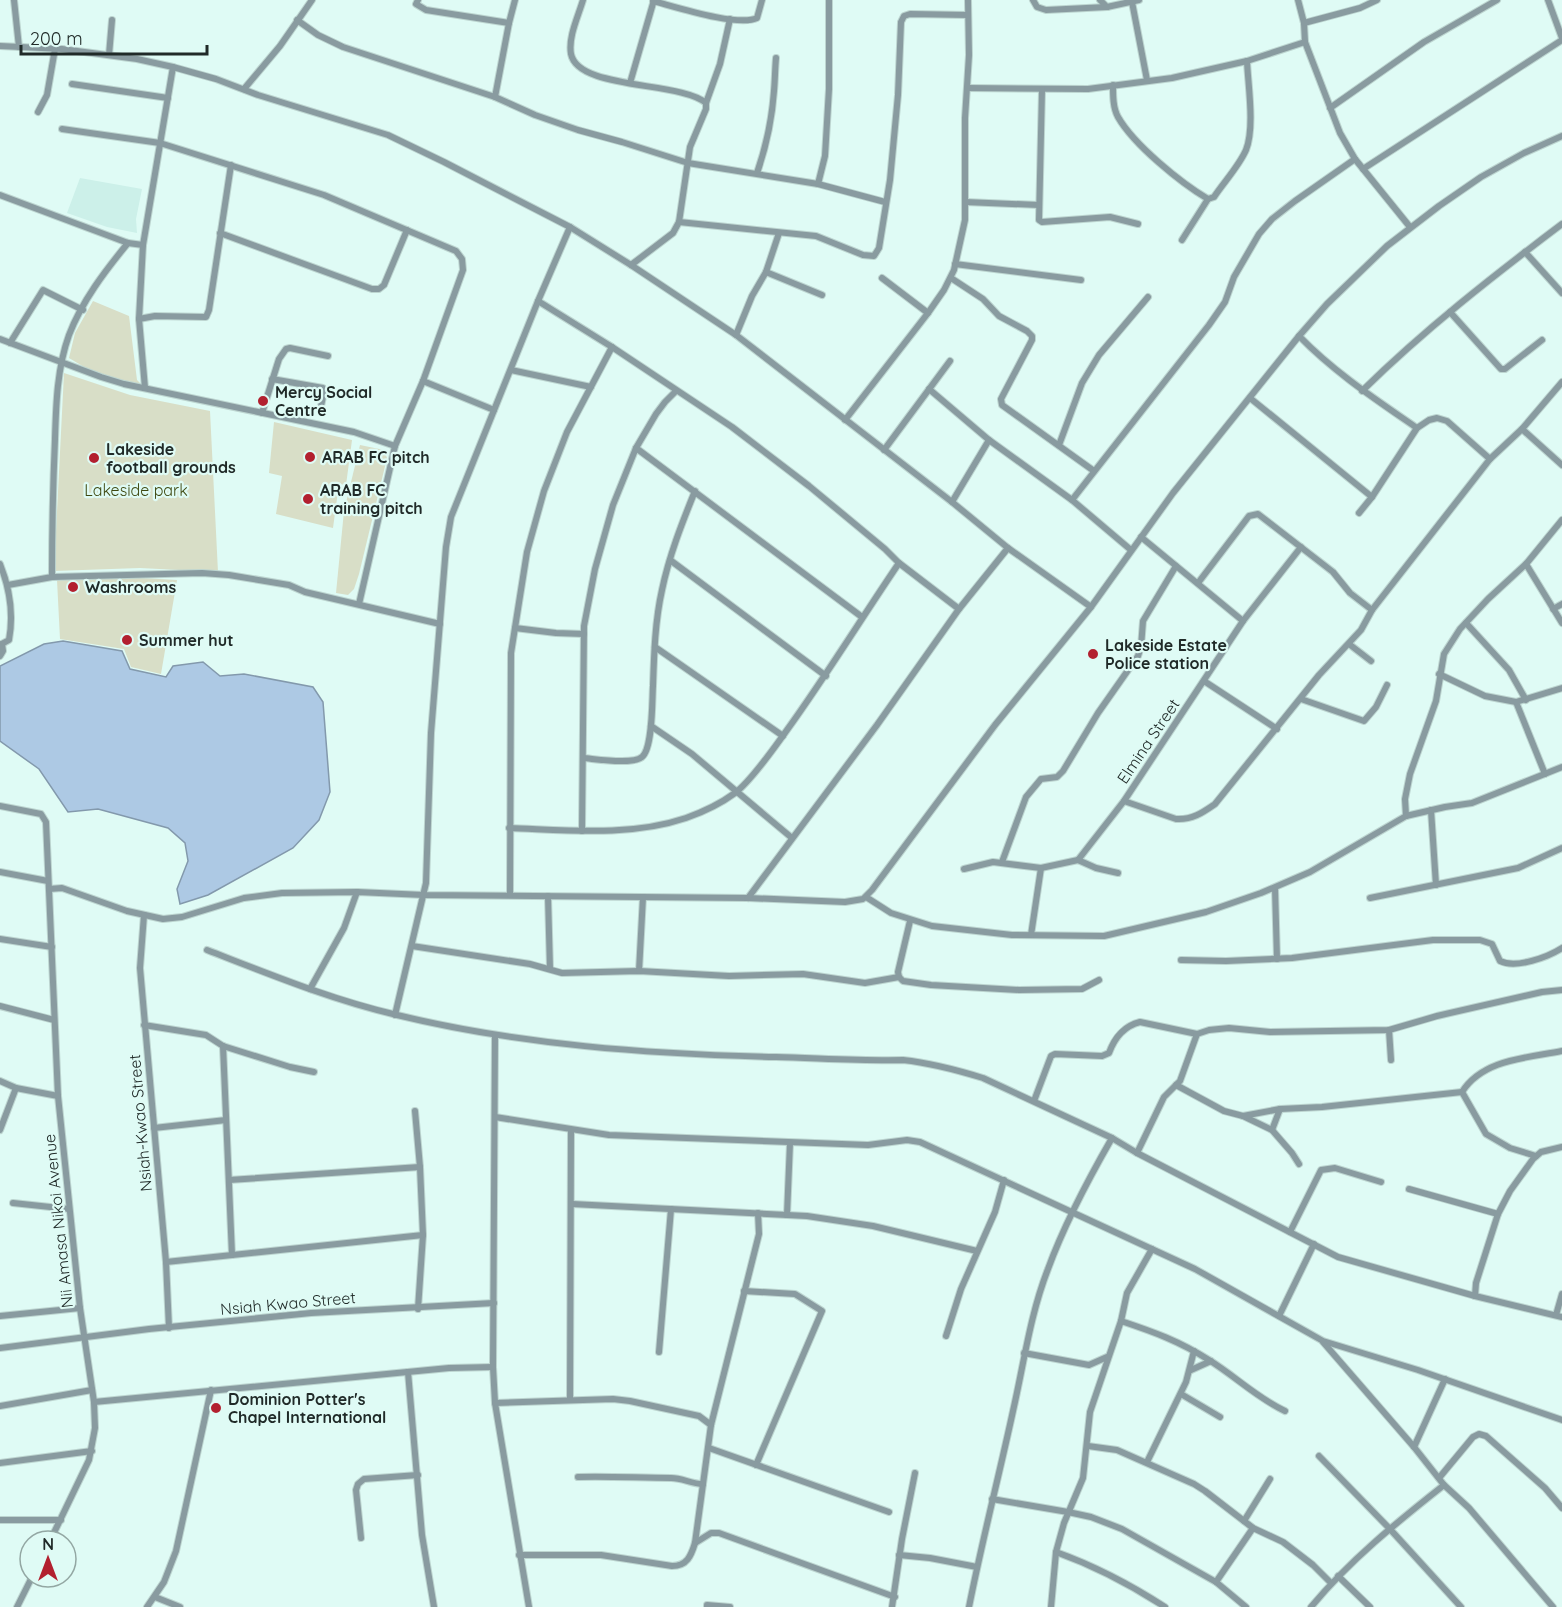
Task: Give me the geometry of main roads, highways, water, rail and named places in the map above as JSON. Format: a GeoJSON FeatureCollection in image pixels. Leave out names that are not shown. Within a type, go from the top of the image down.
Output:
{"type":"FeatureCollection","features":[{"type":"Feature","properties":{"kind":"place","name":"Mercy Social Centre"},"geometry":{"type":"Point","coordinates":[263,401]}},
{"type":"Feature","properties":{"kind":"place","name":"ARAB FC pitch"},"geometry":{"type":"Point","coordinates":[310,457]}},
{"type":"Feature","properties":{"kind":"place","name":"Lakeside football grounds"},"geometry":{"type":"Point","coordinates":[94,458]}},
{"type":"Feature","properties":{"kind":"place","name":"ARAB FC training pitch"},"geometry":{"type":"Point","coordinates":[308,499]}},
{"type":"Feature","properties":{"kind":"place","name":"Washrooms"},"geometry":{"type":"Point","coordinates":[73,587]}},
{"type":"Feature","properties":{"kind":"place","name":"Summer hut"},"geometry":{"type":"Point","coordinates":[127,640]}},
{"type":"Feature","properties":{"kind":"place","name":"Lakeside Estate Police station"},"geometry":{"type":"Point","coordinates":[1093,654]}},
{"type":"Feature","properties":{"kind":"place","name":"Dominion Potter's Chapel International"},"geometry":{"type":"Point","coordinates":[216,1408]}},
{"type":"Feature","properties":{"kind":"park label","name":"Lakeside park"},"geometry":{"type":"Point","coordinates":[136,490]}}]}
